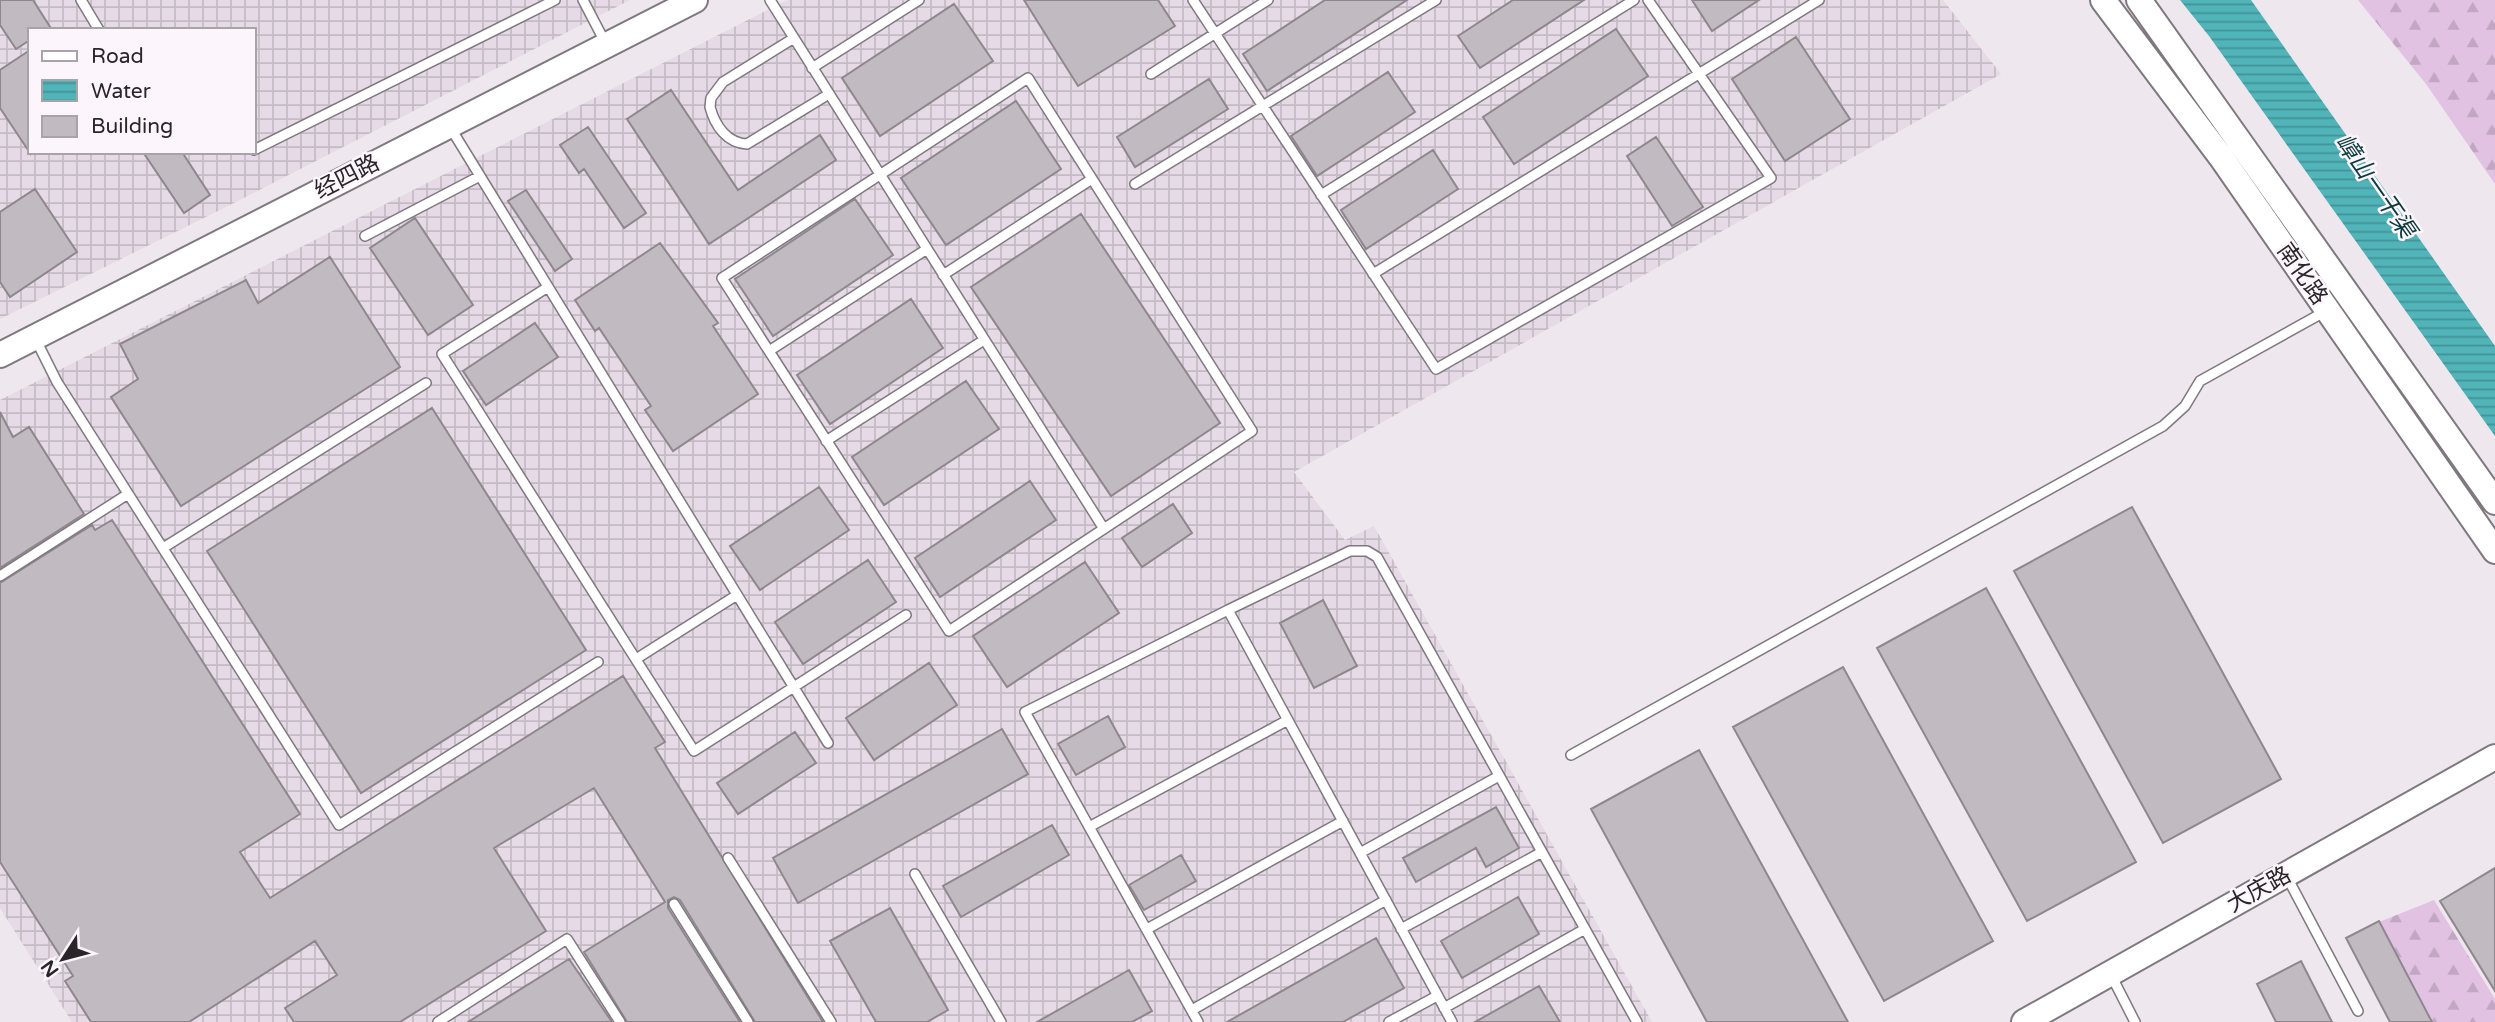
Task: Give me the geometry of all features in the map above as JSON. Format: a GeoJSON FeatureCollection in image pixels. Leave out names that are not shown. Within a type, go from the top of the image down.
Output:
{"type":"FeatureCollection","features":[{"type":"Feature","properties":{"kind":"street","name":"经四路"},"geometry":{"type":"LineString","coordinates":[[0,355],[695,0]]}},
{"type":"Feature","properties":{"kind":"street","name":"南化路"},"geometry":{"type":"LineString","coordinates":[[2104,0],[2221,157],[2340,303],[2495,502]]}},
{"type":"Feature","properties":{"kind":"street","name":"南化路"},"geometry":{"type":"LineString","coordinates":[[2139,0],[2340,303],[2495,551]]}},
{"type":"Feature","properties":{"kind":"street","name":"大庆路"},"geometry":{"type":"LineString","coordinates":[[2024,1022],[2495,757]]}},
{"type":"Feature","properties":{"kind":"lane"},"geometry":{"type":"LineString","coordinates":[[80,0],[98,28]]}},
{"type":"Feature","properties":{"kind":"lane"},"geometry":{"type":"LineString","coordinates":[[256,149],[555,0]]}},
{"type":"Feature","properties":{"kind":"lane"},"geometry":{"type":"LineString","coordinates":[[583,0],[607,45]]}},
{"type":"Feature","properties":{"kind":"lane"},"geometry":{"type":"LineString","coordinates":[[770,0],[1104,528]]}},
{"type":"Feature","properties":{"kind":"lane"},"geometry":{"type":"LineString","coordinates":[[812,68],[919,0]]}},
{"type":"Feature","properties":{"kind":"lane"},"geometry":{"type":"LineString","coordinates":[[1193,0],[1436,369],[1771,178],[1648,0]]}},
{"type":"Feature","properties":{"kind":"lane"},"geometry":{"type":"LineString","coordinates":[[1151,74],[1268,0]]}},
{"type":"Feature","properties":{"kind":"lane"},"geometry":{"type":"LineString","coordinates":[[1135,184],[1436,0]]}},
{"type":"Feature","properties":{"kind":"lane"},"geometry":{"type":"LineString","coordinates":[[1321,195],[1634,0]]}},
{"type":"Feature","properties":{"kind":"lane"},"geometry":{"type":"LineString","coordinates":[[1373,274],[1819,0]]}},
{"type":"Feature","properties":{"kind":"lane"},"geometry":{"type":"LineString","coordinates":[[794,38],[717,89],[710,107],[720,130],[738,143],[747,144],[830,94]]}},
{"type":"Feature","properties":{"kind":"lane"},"geometry":{"type":"LineString","coordinates":[[1028,78],[1092,179],[1252,431],[949,631],[722,278],[1028,78]]}},
{"type":"Feature","properties":{"kind":"lane"},"geometry":{"type":"LineString","coordinates":[[449,125],[828,743]]}},
{"type":"Feature","properties":{"kind":"lane"},"geometry":{"type":"LineString","coordinates":[[365,236],[480,176]]}},
{"type":"Feature","properties":{"kind":"lane"},"geometry":{"type":"LineString","coordinates":[[943,275],[1092,179]]}},
{"type":"Feature","properties":{"kind":"lane"},"geometry":{"type":"LineString","coordinates":[[768,351],[927,249]]}},
{"type":"Feature","properties":{"kind":"lane"},"geometry":{"type":"LineString","coordinates":[[548,287],[442,354],[694,751],[906,615]]}},
{"type":"Feature","properties":{"kind":"lane"},"geometry":{"type":"LineString","coordinates":[[1571,755],[2164,426],[2185,406],[2200,381],[2340,303]]}},
{"type":"Feature","properties":{"kind":"lane"},"geometry":{"type":"LineString","coordinates":[[35,338],[57,382],[339,825],[598,662]]}},
{"type":"Feature","properties":{"kind":"lane"},"geometry":{"type":"LineString","coordinates":[[826,441],[984,340]]}},
{"type":"Feature","properties":{"kind":"lane"},"geometry":{"type":"LineString","coordinates":[[163,548],[426,383]]}},
{"type":"Feature","properties":{"kind":"lane"},"geometry":{"type":"LineString","coordinates":[[0,576],[128,494]]}},
{"type":"Feature","properties":{"kind":"lane"},"geometry":{"type":"LineString","coordinates":[[1199,1022],[1025,712],[1350,551],[1367,551],[1377,557],[1637,1022]]}},
{"type":"Feature","properties":{"kind":"lane"},"geometry":{"type":"LineString","coordinates":[[636,659],[737,595]]}},
{"type":"Feature","properties":{"kind":"lane"},"geometry":{"type":"LineString","coordinates":[[1228,610],[1452,1022]]}},
{"type":"Feature","properties":{"kind":"lane"},"geometry":{"type":"LineString","coordinates":[[1089,827],[1288,720]]}},
{"type":"Feature","properties":{"kind":"lane"},"geometry":{"type":"LineString","coordinates":[[1360,853],[1499,776]]}},
{"type":"Feature","properties":{"kind":"lane"},"geometry":{"type":"LineString","coordinates":[[1147,929],[1343,821]]}},
{"type":"Feature","properties":{"kind":"lane"},"geometry":{"type":"LineString","coordinates":[[1401,929],[1542,852]]}},
{"type":"Feature","properties":{"kind":"lane"},"geometry":{"type":"LineString","coordinates":[[728,859],[831,1022]]}},
{"type":"Feature","properties":{"kind":"lane"},"geometry":{"type":"LineString","coordinates":[[915,874],[1001,1022]]}},
{"type":"Feature","properties":{"kind":"lane"},"geometry":{"type":"LineString","coordinates":[[2286,875],[2358,1012]]}},
{"type":"Feature","properties":{"kind":"lane"},"geometry":{"type":"LineString","coordinates":[[1192,1010],[1386,900]]}},
{"type":"Feature","properties":{"kind":"lane"},"geometry":{"type":"LineString","coordinates":[[674,904],[748,1022]]}},
{"type":"Feature","properties":{"kind":"lane"},"geometry":{"type":"LineString","coordinates":[[1444,1008],[1585,929]]}},
{"type":"Feature","properties":{"kind":"lane"},"geometry":{"type":"LineString","coordinates":[[443,1020],[567,939],[620,1022]]}},
{"type":"Feature","properties":{"kind":"lane"},"geometry":{"type":"LineString","coordinates":[[2110,974],[2134,1022]]}},
{"type":"Feature","properties":{"kind":"lane"},"geometry":{"type":"LineString","coordinates":[[1389,1022],[1437,996]]}},
{"type":"Feature","properties":{"kind":"shaded area"},"geometry":{"type":"Polygon","coordinates":[[[0,0],[630,0],[228,206],[0,319],[0,0]]]}},
{"type":"Feature","properties":{"kind":"shaded area"},"geometry":{"type":"Polygon","coordinates":[[[787,0],[1943,0],[2001,74],[1294,472],[1345,540],[1374,526],[1652,1022],[72,1022],[0,908],[0,400],[787,0]]]}},
{"type":"Feature","properties":{"kind":"green space"},"geometry":{"type":"Polygon","coordinates":[[[2358,0],[2495,0],[2495,184],[2426,84],[2358,0]]]}},
{"type":"Feature","properties":{"kind":"green space"},"geometry":{"type":"Polygon","coordinates":[[[2434,900],[2495,999],[2495,1022],[2426,1022],[2379,922],[2434,900]]]}},
{"type":"Feature","properties":{"kind":"water","name":"嶂山一干渠"},"geometry":{"type":"Polygon","coordinates":[[[2180,0],[2251,0],[2495,346],[2495,436],[2209,36],[2180,0]]]}},
{"type":"Feature","properties":{"kind":"building"},"geometry":{"type":"Polygon","coordinates":[[[0,0],[33,0],[51,28],[28,28],[28,41],[16,49],[0,25],[0,0]]]}},
{"type":"Feature","properties":{"kind":"building"},"geometry":{"type":"Polygon","coordinates":[[[1024,0],[1158,0],[1175,26],[1078,86],[1024,0]]]}},
{"type":"Feature","properties":{"kind":"building"},"geometry":{"type":"Polygon","coordinates":[[[1325,0],[1407,0],[1267,91],[1243,54],[1325,0]]]}},
{"type":"Feature","properties":{"kind":"building"},"geometry":{"type":"Polygon","coordinates":[[[1513,0],[1584,0],[1480,68],[1458,36],[1513,0]]]}},
{"type":"Feature","properties":{"kind":"building"},"geometry":{"type":"Polygon","coordinates":[[[1692,0],[1759,0],[1712,31],[1692,0]]]}},
{"type":"Feature","properties":{"kind":"building"},"geometry":{"type":"Polygon","coordinates":[[[954,4],[993,61],[880,136],[842,78],[954,4]]]}},
{"type":"Feature","properties":{"kind":"building"},"geometry":{"type":"Polygon","coordinates":[[[1616,29],[1648,76],[1514,164],[1483,117],[1616,29]]]}},
{"type":"Feature","properties":{"kind":"building"},"geometry":{"type":"Polygon","coordinates":[[[1796,37],[1850,119],[1785,161],[1732,79],[1796,37]]]}},
{"type":"Feature","properties":{"kind":"building"},"geometry":{"type":"Polygon","coordinates":[[[28,51],[28,150],[0,108],[0,70],[28,51]]]}},
{"type":"Feature","properties":{"kind":"building"},"geometry":{"type":"Polygon","coordinates":[[[1388,72],[1415,112],[1317,176],[1291,136],[1388,72]]]}},
{"type":"Feature","properties":{"kind":"building"},"geometry":{"type":"Polygon","coordinates":[[[1209,79],[1228,109],[1135,167],[1117,137],[1209,79]]]}},
{"type":"Feature","properties":{"kind":"building"},"geometry":{"type":"Polygon","coordinates":[[[671,90],[738,190],[820,135],[836,160],[709,244],[627,119],[671,90]]]}},
{"type":"Feature","properties":{"kind":"building"},"geometry":{"type":"Polygon","coordinates":[[[1016,101],[1061,169],[946,245],[901,178],[1016,101]]]}},
{"type":"Feature","properties":{"kind":"building"},"geometry":{"type":"Polygon","coordinates":[[[588,127],[646,213],[624,228],[584,169],[579,173],[560,145],[588,127]]]}},
{"type":"Feature","properties":{"kind":"building"},"geometry":{"type":"Polygon","coordinates":[[[1656,137],[1703,207],[1672,226],[1627,156],[1656,137]]]}},
{"type":"Feature","properties":{"kind":"building"},"geometry":{"type":"Polygon","coordinates":[[[1433,150],[1458,189],[1366,249],[1341,210],[1433,150]]]}},
{"type":"Feature","properties":{"kind":"building"},"geometry":{"type":"Polygon","coordinates":[[[144,154],[183,154],[210,195],[184,213],[144,154]]]}},
{"type":"Feature","properties":{"kind":"building"},"geometry":{"type":"Polygon","coordinates":[[[35,189],[77,252],[10,297],[0,282],[0,212],[35,189]]]}},
{"type":"Feature","properties":{"kind":"building"},"geometry":{"type":"Polygon","coordinates":[[[526,190],[572,259],[555,271],[508,201],[526,190]]]}},
{"type":"Feature","properties":{"kind":"building"},"geometry":{"type":"Polygon","coordinates":[[[855,199],[893,255],[773,336],[735,279],[855,199]]]}},
{"type":"Feature","properties":{"kind":"building"},"geometry":{"type":"Polygon","coordinates":[[[1081,214],[1220,423],[1111,496],[971,287],[1081,214]]]}},
{"type":"Feature","properties":{"kind":"building"},"geometry":{"type":"Polygon","coordinates":[[[415,218],[473,305],[428,335],[370,248],[415,218]]]}},
{"type":"Feature","properties":{"kind":"building"},"geometry":{"type":"Polygon","coordinates":[[[660,243],[718,323],[713,326],[758,394],[673,451],[645,410],[651,406],[599,328],[595,331],[575,300],[660,243]]]}},
{"type":"Feature","properties":{"kind":"building"},"geometry":{"type":"Polygon","coordinates":[[[330,257],[400,367],[181,506],[111,397],[138,379],[120,344],[246,280],[258,303],[330,257]]]}},
{"type":"Feature","properties":{"kind":"building"},"geometry":{"type":"Polygon","coordinates":[[[911,299],[943,348],[830,424],[797,375],[911,299]]]}},
{"type":"Feature","properties":{"kind":"building"},"geometry":{"type":"Polygon","coordinates":[[[535,323],[558,357],[486,405],[463,371],[535,323]]]}},
{"type":"Feature","properties":{"kind":"building"},"geometry":{"type":"Polygon","coordinates":[[[966,381],[999,429],[884,505],[852,457],[966,381]]]}},
{"type":"Feature","properties":{"kind":"building"},"geometry":{"type":"Polygon","coordinates":[[[432,408],[586,650],[361,793],[207,551],[432,408]]]}},
{"type":"Feature","properties":{"kind":"building"},"geometry":{"type":"Polygon","coordinates":[[[0,412],[13,437],[29,427],[84,514],[0,568],[0,412]]]}},
{"type":"Feature","properties":{"kind":"building"},"geometry":{"type":"Polygon","coordinates":[[[1030,481],[1056,520],[940,597],[915,558],[1030,481]]]}},
{"type":"Feature","properties":{"kind":"building"},"geometry":{"type":"Polygon","coordinates":[[[819,487],[849,530],[760,590],[730,546],[819,487]]]}},
{"type":"Feature","properties":{"kind":"building"},"geometry":{"type":"Polygon","coordinates":[[[1173,504],[1192,533],[1142,567],[1122,538],[1173,504]]]}},
{"type":"Feature","properties":{"kind":"building"},"geometry":{"type":"Polygon","coordinates":[[[2132,507],[2281,779],[2163,843],[2014,571],[2132,507]]]}},
{"type":"Feature","properties":{"kind":"building"},"geometry":{"type":"Polygon","coordinates":[[[112,520],[300,814],[240,852],[270,898],[623,676],[665,742],[655,748],[823,1022],[755,1022],[680,900],[674,897],[668,900],[668,908],[740,1022],[627,1022],[584,952],[665,902],[594,788],[494,848],[546,931],[400,1022],[294,1022],[285,1008],[337,975],[315,941],[189,1022],[91,1022],[65,981],[73,976],[0,862],[0,583],[92,525],[95,530],[112,520]]]}},
{"type":"Feature","properties":{"kind":"building"},"geometry":{"type":"Polygon","coordinates":[[[868,560],[896,602],[803,664],[775,622],[868,560]]]}},
{"type":"Feature","properties":{"kind":"building"},"geometry":{"type":"Polygon","coordinates":[[[1085,562],[1119,613],[1007,687],[973,636],[1085,562]]]}},
{"type":"Feature","properties":{"kind":"building"},"geometry":{"type":"Polygon","coordinates":[[[1986,588],[2136,862],[2027,921],[1877,648],[1986,588]]]}},
{"type":"Feature","properties":{"kind":"building"},"geometry":{"type":"Polygon","coordinates":[[[1323,600],[1357,666],[1314,688],[1280,623],[1323,600]]]}},
{"type":"Feature","properties":{"kind":"building"},"geometry":{"type":"Polygon","coordinates":[[[929,663],[957,705],[874,760],[846,718],[929,663]]]}},
{"type":"Feature","properties":{"kind":"building"},"geometry":{"type":"Polygon","coordinates":[[[1843,667],[1993,941],[1884,1001],[1733,727],[1843,667]]]}},
{"type":"Feature","properties":{"kind":"building"},"geometry":{"type":"Polygon","coordinates":[[[1108,716],[1125,747],[1076,775],[1058,744],[1108,716]]]}},
{"type":"Feature","properties":{"kind":"building"},"geometry":{"type":"Polygon","coordinates":[[[1002,729],[1028,774],[798,903],[773,858],[1002,729]]]}},
{"type":"Feature","properties":{"kind":"building"},"geometry":{"type":"Polygon","coordinates":[[[795,732],[816,763],[738,814],[717,783],[795,732]]]}},
{"type":"Feature","properties":{"kind":"building"},"geometry":{"type":"Polygon","coordinates":[[[1699,750],[1848,1022],[1707,1022],[1591,809],[1699,750]]]}},
{"type":"Feature","properties":{"kind":"building"},"geometry":{"type":"Polygon","coordinates":[[[1496,807],[1519,848],[1486,867],[1476,848],[1416,882],[1403,858],[1496,807]]]}},
{"type":"Feature","properties":{"kind":"building"},"geometry":{"type":"Polygon","coordinates":[[[1052,825],[1069,855],[961,917],[943,886],[1052,825]]]}},
{"type":"Feature","properties":{"kind":"building"},"geometry":{"type":"Polygon","coordinates":[[[1181,855],[1196,881],[1144,910],[1129,885],[1181,855]]]}},
{"type":"Feature","properties":{"kind":"building"},"geometry":{"type":"Polygon","coordinates":[[[2495,868],[2495,991],[2440,901],[2495,868]]]}},
{"type":"Feature","properties":{"kind":"building"},"geometry":{"type":"Polygon","coordinates":[[[1518,897],[1539,934],[1462,978],[1441,941],[1518,897]]]}},
{"type":"Feature","properties":{"kind":"building"},"geometry":{"type":"Polygon","coordinates":[[[890,908],[948,1010],[927,1022],[876,1022],[830,941],[890,908]]]}},
{"type":"Feature","properties":{"kind":"building"},"geometry":{"type":"Polygon","coordinates":[[[2379,921],[2432,1022],[2390,1022],[2346,938],[2379,921]]]}},
{"type":"Feature","properties":{"kind":"building"},"geometry":{"type":"Polygon","coordinates":[[[1376,938],[1404,988],[1343,1022],[1227,1022],[1376,938]]]}},
{"type":"Feature","properties":{"kind":"building"},"geometry":{"type":"Polygon","coordinates":[[[569,959],[612,1022],[468,1022],[569,959]]]}},
{"type":"Feature","properties":{"kind":"building"},"geometry":{"type":"Polygon","coordinates":[[[2301,961],[2332,1022],[2276,1022],[2257,984],[2301,961]]]}},
{"type":"Feature","properties":{"kind":"building"},"geometry":{"type":"Polygon","coordinates":[[[1129,970],[1152,1011],[1132,1022],[1037,1022],[1129,970]]]}},
{"type":"Feature","properties":{"kind":"building"},"geometry":{"type":"Polygon","coordinates":[[[1539,986],[1560,1022],[1475,1022],[1539,986]]]}}]}
